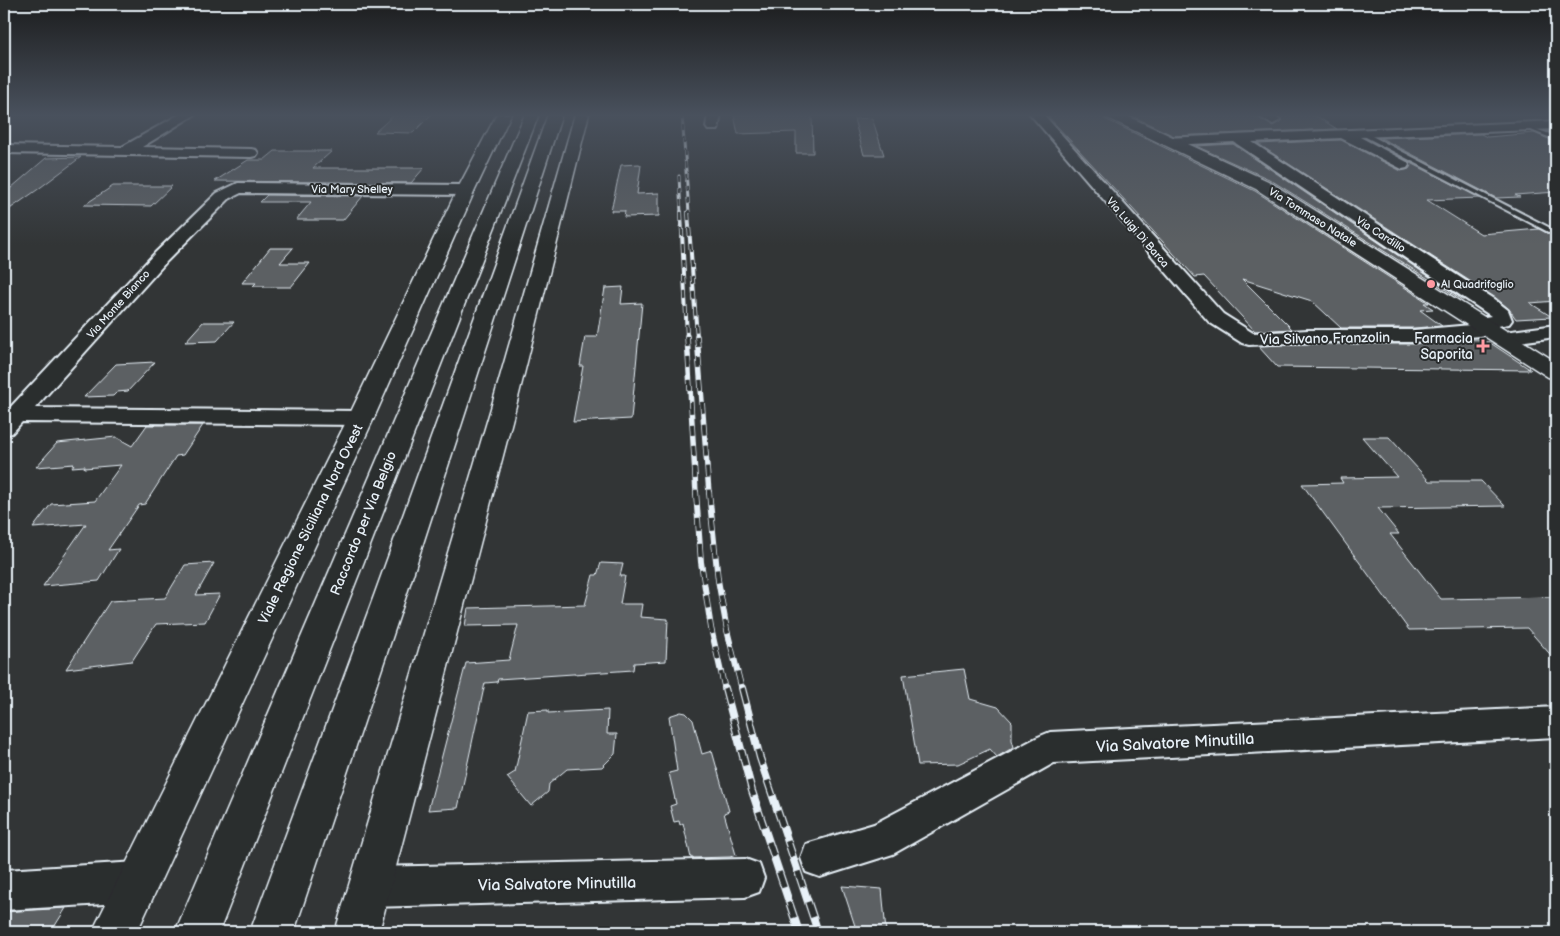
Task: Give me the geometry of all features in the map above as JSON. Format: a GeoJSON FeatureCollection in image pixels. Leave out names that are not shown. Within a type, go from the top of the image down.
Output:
{"type":"FeatureCollection","features":[{"type":"Feature","properties":{"kind":"main road","name":"Viale Regione Siciliana Nord Ovest"},"geometry":{"type":"LineString","coordinates":[[114,932],[361,418],[482,158]]}},
{"type":"Feature","properties":{"kind":"main road","name":"Raccordo per Via Belgio"},"geometry":{"type":"LineString","coordinates":[[197,932],[514,158]]}},
{"type":"Feature","properties":{"kind":"main road"},"geometry":{"type":"LineString","coordinates":[[272,932],[391,593],[540,158]]}},
{"type":"Feature","properties":{"kind":"main road"},"geometry":{"type":"LineString","coordinates":[[357,932],[506,398],[570,158]]}},
{"type":"Feature","properties":{"kind":"main road","name":"Via Tommaso Natale"},"geometry":{"type":"LineString","coordinates":[[1205,158],[1262,184],[1556,372]]}},
{"type":"Feature","properties":{"kind":"main road"},"geometry":{"type":"LineString","coordinates":[[182,932],[236,834]]}},
{"type":"Feature","properties":{"kind":"main road"},"geometry":{"type":"LineString","coordinates":[[278,932],[302,844]]}},
{"type":"Feature","properties":{"kind":"street","name":"Via Luigi Di Barca"},"geometry":{"type":"LineString","coordinates":[[1074,158],[1142,237],[1216,318],[1249,339]]}},
{"type":"Feature","properties":{"kind":"street","name":"Via Cardillo"},"geometry":{"type":"LineString","coordinates":[[1267,158],[1488,304],[1501,314],[1502,320],[1491,330]]}},
{"type":"Feature","properties":{"kind":"street"},"geometry":{"type":"LineString","coordinates":[[1388,158],[1402,165]]}},
{"type":"Feature","properties":{"kind":"street","name":"Via Mary Shelley"},"geometry":{"type":"LineString","coordinates":[[238,188],[466,190]]}},
{"type":"Feature","properties":{"kind":"street","name":"Via Monte Bianco"},"geometry":{"type":"LineString","coordinates":[[10,421],[161,257],[223,196],[238,188]]}},
{"type":"Feature","properties":{"kind":"street","name":"Via Silvano Franzolin"},"geometry":{"type":"LineString","coordinates":[[1249,339],[1308,336],[1414,336],[1491,330]]}},
{"type":"Feature","properties":{"kind":"street"},"geometry":{"type":"LineString","coordinates":[[1491,330],[1556,331]]}},
{"type":"Feature","properties":{"kind":"street"},"geometry":{"type":"LineString","coordinates":[[10,421],[361,418]]}},
{"type":"Feature","properties":{"kind":"street","name":"Via Salvatore Minutilla"},"geometry":{"type":"LineString","coordinates":[[820,858],[880,841],[1050,748],[1556,722]]}},
{"type":"Feature","properties":{"kind":"street","name":"Via Salvatore Minutilla"},"geometry":{"type":"LineString","coordinates":[[370,887],[745,878]]}},
{"type":"Feature","properties":{"kind":"street"},"geometry":{"type":"LineString","coordinates":[[4,890],[138,882]]}},
{"type":"Feature","properties":{"kind":"lane"},"geometry":{"type":"LineString","coordinates":[[1409,158],[1556,234]]}},
{"type":"Feature","properties":{"kind":"shaded area"},"geometry":{"type":"Polygon","coordinates":[[[716,927],[716,932],[608,932],[716,927]]]}},
{"type":"Feature","properties":{"kind":"building"},"geometry":{"type":"Polygon","coordinates":[[[46,158],[80,158],[4,213],[4,194],[46,158]]]}},
{"type":"Feature","properties":{"kind":"building"},"geometry":{"type":"Polygon","coordinates":[[[267,158],[325,158],[313,168],[424,168],[411,183],[215,181],[248,160],[264,160],[267,158]]]}},
{"type":"Feature","properties":{"kind":"building"},"geometry":{"type":"Polygon","coordinates":[[[1086,158],[1186,158],[1255,191],[1429,303],[1424,303],[1433,309],[1420,310],[1442,326],[1341,328],[1312,301],[1242,279],[1292,329],[1255,331],[1204,276],[1195,277],[1086,158]]]}},
{"type":"Feature","properties":{"kind":"building"},"geometry":{"type":"Polygon","coordinates":[[[1222,158],[1253,158],[1464,300],[1462,300],[1269,179],[1222,158]]]}},
{"type":"Feature","properties":{"kind":"building"},"geometry":{"type":"Polygon","coordinates":[[[1279,158],[1375,158],[1401,171],[1409,169],[1411,166],[1409,162],[1480,198],[1427,200],[1481,234],[1539,229],[1556,238],[1556,301],[1530,303],[1552,317],[1516,319],[1509,309],[1496,298],[1279,158]]]}},
{"type":"Feature","properties":{"kind":"building"},"geometry":{"type":"Polygon","coordinates":[[[1419,158],[1556,158],[1556,192],[1496,198],[1419,158]]]}},
{"type":"Feature","properties":{"kind":"building"},"geometry":{"type":"Polygon","coordinates":[[[621,165],[641,165],[637,194],[659,193],[659,216],[624,217],[625,211],[611,211],[621,165]]]}},
{"type":"Feature","properties":{"kind":"building"},"geometry":{"type":"Polygon","coordinates":[[[113,186],[172,186],[151,206],[84,205],[113,186]]]}},
{"type":"Feature","properties":{"kind":"building"},"geometry":{"type":"Polygon","coordinates":[[[267,195],[363,196],[343,220],[296,220],[311,202],[260,202],[267,195]]]}},
{"type":"Feature","properties":{"kind":"building"},"geometry":{"type":"Polygon","coordinates":[[[270,248],[293,248],[280,263],[310,263],[291,287],[263,287],[265,286],[253,286],[256,283],[242,283],[270,248]]]}},
{"type":"Feature","properties":{"kind":"building"},"geometry":{"type":"Polygon","coordinates":[[[623,287],[621,304],[642,303],[631,419],[573,422],[583,366],[580,366],[585,337],[597,337],[605,288],[623,287]]]}},
{"type":"Feature","properties":{"kind":"building"},"geometry":{"type":"Polygon","coordinates":[[[203,322],[234,322],[217,341],[185,342],[203,322]]]}},
{"type":"Feature","properties":{"kind":"building"},"geometry":{"type":"Polygon","coordinates":[[[1478,339],[1482,342],[1489,342],[1531,370],[1277,367],[1258,346],[1414,344],[1478,339]]]}},
{"type":"Feature","properties":{"kind":"building"},"geometry":{"type":"Polygon","coordinates":[[[155,362],[128,391],[117,392],[113,396],[84,397],[116,364],[155,362]]]}},
{"type":"Feature","properties":{"kind":"building"},"geometry":{"type":"Polygon","coordinates":[[[147,425],[203,425],[183,455],[176,456],[145,504],[139,505],[108,550],[119,549],[99,581],[43,586],[86,524],[33,528],[51,504],[95,501],[121,465],[84,468],[85,466],[72,467],[74,464],[36,467],[57,443],[116,437],[132,446],[147,425]]]}},
{"type":"Feature","properties":{"kind":"building"},"geometry":{"type":"Polygon","coordinates":[[[1362,437],[1389,437],[1429,481],[1481,481],[1505,506],[1378,508],[1399,534],[1390,534],[1441,599],[1556,597],[1556,661],[1527,628],[1409,630],[1302,484],[1343,483],[1340,478],[1397,477],[1362,437]]]}},
{"type":"Feature","properties":{"kind":"building"},"geometry":{"type":"Polygon","coordinates":[[[214,563],[196,595],[220,594],[205,622],[156,624],[132,661],[66,669],[110,601],[165,598],[185,565],[214,563]]]}},
{"type":"Feature","properties":{"kind":"building"},"geometry":{"type":"Polygon","coordinates":[[[601,563],[623,564],[620,576],[625,576],[620,604],[642,604],[640,617],[668,619],[666,661],[634,663],[633,670],[498,679],[497,682],[485,683],[458,808],[428,810],[466,663],[509,660],[518,625],[465,626],[468,608],[585,605],[593,575],[597,575],[601,563]]]}},
{"type":"Feature","properties":{"kind":"building"},"geometry":{"type":"Polygon","coordinates":[[[964,669],[970,699],[998,707],[1012,722],[1014,747],[997,757],[990,749],[958,764],[918,765],[903,675],[964,669]]]}},
{"type":"Feature","properties":{"kind":"building"},"geometry":{"type":"Polygon","coordinates":[[[548,710],[548,713],[608,710],[607,734],[617,734],[615,754],[602,767],[567,769],[549,784],[548,792],[531,806],[507,777],[515,772],[528,711],[548,710]]]}},
{"type":"Feature","properties":{"kind":"building"},"geometry":{"type":"Polygon","coordinates":[[[681,712],[686,713],[693,720],[702,754],[712,751],[729,811],[724,813],[736,855],[730,857],[691,858],[683,823],[680,825],[679,821],[674,822],[670,806],[676,804],[669,773],[677,771],[669,716],[681,712]]]}},
{"type":"Feature","properties":{"kind":"building"},"geometry":{"type":"Polygon","coordinates":[[[842,886],[882,889],[886,932],[857,932],[842,886]]]}},
{"type":"Feature","properties":{"kind":"building"},"geometry":{"type":"Polygon","coordinates":[[[66,908],[51,932],[4,932],[4,912],[66,908]]]}},
{"type":"Feature","properties":{"kind":"railway"},"geometry":{"type":"LineString","coordinates":[[685,158],[689,213]]}},
{"type":"Feature","properties":{"kind":"railway"},"geometry":{"type":"LineString","coordinates":[[679,176],[681,213]]}},
{"type":"Feature","properties":{"kind":"railway"},"geometry":{"type":"LineString","coordinates":[[681,212],[687,337]]}},
{"type":"Feature","properties":{"kind":"railway"},"geometry":{"type":"LineString","coordinates":[[688,212],[697,337]]}},
{"type":"Feature","properties":{"kind":"railway"},"geometry":{"type":"LineString","coordinates":[[687,336],[696,493]]}},
{"type":"Feature","properties":{"kind":"railway"},"geometry":{"type":"LineString","coordinates":[[697,336],[709,493]]}},
{"type":"Feature","properties":{"kind":"railway"},"geometry":{"type":"LineString","coordinates":[[696,492],[701,562],[711,628],[725,690]]}},
{"type":"Feature","properties":{"kind":"railway"},"geometry":{"type":"LineString","coordinates":[[709,492],[718,580],[727,630],[742,690]]}},
{"type":"Feature","properties":{"kind":"railway"},"geometry":{"type":"LineString","coordinates":[[725,688],[752,791],[799,932]]}},
{"type":"Feature","properties":{"kind":"railway"},"geometry":{"type":"LineString","coordinates":[[742,688],[760,758],[818,932]]}},
{"type":"Feature","properties":{"kind":"place","name":"Al Quadrifoglio"},"geometry":{"type":"Point","coordinates":[1431,284]}},
{"type":"Feature","properties":{"kind":"place","name":"Farmacia Saporita"},"geometry":{"type":"Point","coordinates":[1483,346]}}]}
